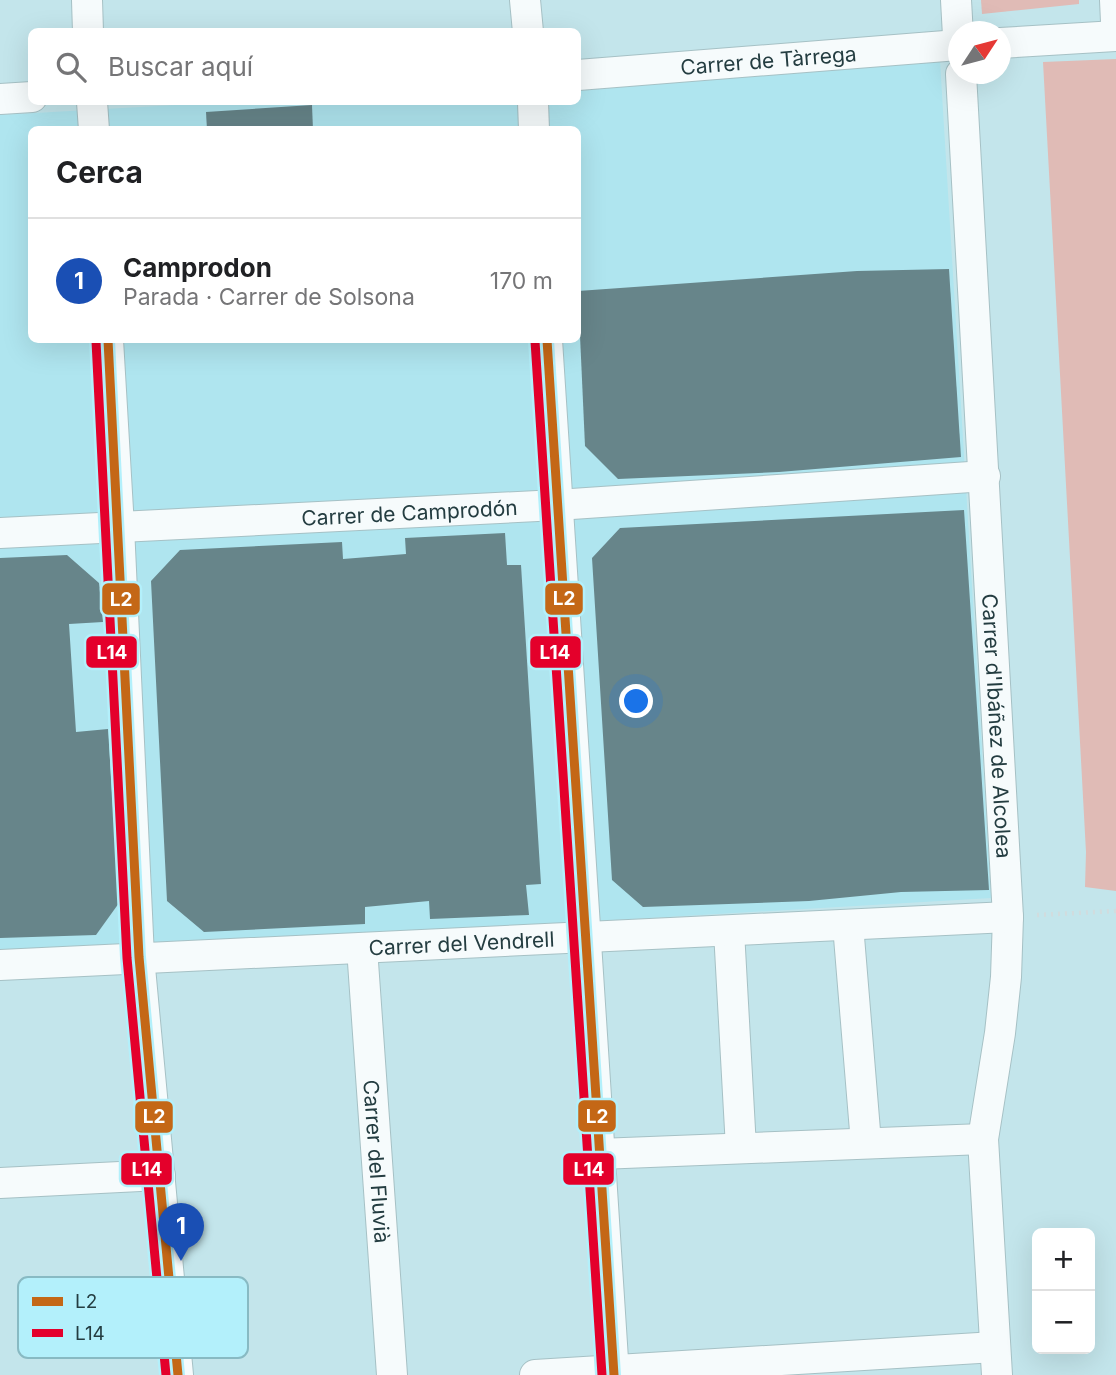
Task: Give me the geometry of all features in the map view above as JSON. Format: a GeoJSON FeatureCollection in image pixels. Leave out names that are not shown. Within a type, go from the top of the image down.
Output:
{"type":"FeatureCollection","features":[{"type":"Feature","properties":{"kind":"street"},"geometry":{"type":"LineString","coordinates":[[87,0],[89,28]]}},
{"type":"Feature","properties":{"kind":"street"},"geometry":{"type":"LineString","coordinates":[[525,0],[528,28]]}},
{"type":"Feature","properties":{"kind":"street"},"geometry":{"type":"LineString","coordinates":[[956,0],[957,21]]}},
{"type":"Feature","properties":{"kind":"street"},"geometry":{"type":"LineString","coordinates":[[1115,0],[1116,22]]}},
{"type":"Feature","properties":{"kind":"street"},"geometry":{"type":"LineString","coordinates":[[1011,42],[1116,36]]}},
{"type":"Feature","properties":{"kind":"street","name":"Carrer de Tàrrega"},"geometry":{"type":"LineString","coordinates":[[581,75],[948,46]]}},
{"type":"Feature","properties":{"kind":"street","name":"Carrer d'Ibáñez de Alcolea"},"geometry":{"type":"LineString","coordinates":[[962,84],[1008,917],[1006,977],[1000,1033],[983,1139],[996,1361]]}},
{"type":"Feature","properties":{"kind":"street"},"geometry":{"type":"LineString","coordinates":[[0,99],[28,97]]}},
{"type":"Feature","properties":{"kind":"street"},"geometry":{"type":"LineString","coordinates":[[92,105],[94,126]]}},
{"type":"Feature","properties":{"kind":"street"},"geometry":{"type":"LineString","coordinates":[[533,105],[534,126]]}},
{"type":"Feature","properties":{"kind":"street"},"geometry":{"type":"LineString","coordinates":[[108,343],[120,527],[139,957],[169,1277]]}},
{"type":"Feature","properties":{"kind":"street"},"geometry":{"type":"LineString","coordinates":[[547,343],[614,1373]]}},
{"type":"Feature","properties":{"kind":"street","name":"Carrer de Camprodón"},"geometry":{"type":"LineString","coordinates":[[0,533],[558,505],[985,476]]}},
{"type":"Feature","properties":{"kind":"street","name":"Carrer del Vendrell"},"geometry":{"type":"LineString","coordinates":[[0,965],[1008,917]]}},
{"type":"Feature","properties":{"kind":"street"},"geometry":{"type":"LineString","coordinates":[[848,925],[866,1143]]}},
{"type":"Feature","properties":{"kind":"street"},"geometry":{"type":"LineString","coordinates":[[729,931],[741,1148]]}},
{"type":"Feature","properties":{"kind":"street","name":"Carrer del Fluvià"},"geometry":{"type":"LineString","coordinates":[[362,948],[392,1375]]}},
{"type":"Feature","properties":{"kind":"street"},"geometry":{"type":"LineString","coordinates":[[599,1154],[983,1139]]}},
{"type":"Feature","properties":{"kind":"street"},"geometry":{"type":"LineString","coordinates":[[0,1183],[160,1175]]}},
{"type":"Feature","properties":{"kind":"street"},"geometry":{"type":"LineString","coordinates":[[535,1375],[996,1361]]}},
{"type":"Feature","properties":{"kind":"path"},"geometry":{"type":"LineString","coordinates":[[1008,917],[1116,911]]}},
{"type":"Feature","properties":{"kind":"shaded area"},"geometry":{"type":"Polygon","coordinates":[[[981,0],[1079,0],[1079,4],[982,14],[981,0]]]}},
{"type":"Feature","properties":{"kind":"shaded area"},"geometry":{"type":"Polygon","coordinates":[[[1116,59],[1116,891],[1085,887],[1086,852],[1043,62],[1116,59]]]}},
{"type":"Feature","properties":{"kind":"shaded area"},"geometry":{"type":"Polygon","coordinates":[[[940,61],[991,898],[0,956],[0,115],[175,105],[581,105],[581,82],[940,61]]]}},
{"type":"Feature","properties":{"kind":"building"},"geometry":{"type":"Polygon","coordinates":[[[312,105],[313,126],[207,126],[206,112],[312,105]]]}},
{"type":"Feature","properties":{"kind":"building"},"geometry":{"type":"Polygon","coordinates":[[[949,269],[961,457],[779,472],[618,479],[585,446],[581,291],[857,271],[949,269]]]}},
{"type":"Feature","properties":{"kind":"building"},"geometry":{"type":"Polygon","coordinates":[[[964,510],[989,890],[901,892],[809,901],[643,907],[612,880],[592,558],[620,528],[964,510]]]}},
{"type":"Feature","properties":{"kind":"building"},"geometry":{"type":"Polygon","coordinates":[[[505,533],[507,565],[521,565],[541,884],[526,885],[529,915],[430,919],[429,901],[365,907],[365,924],[204,932],[167,901],[151,581],[180,550],[342,542],[343,559],[406,554],[405,538],[505,533]]]}},
{"type":"Feature","properties":{"kind":"building"},"geometry":{"type":"Polygon","coordinates":[[[67,555],[99,583],[103,622],[69,624],[76,732],[108,729],[119,903],[96,935],[0,938],[0,558],[67,555]]]}},
{"type":"Feature","properties":{"kind":"transit line","name":"L14"},"geometry":{"type":"LineString","coordinates":[[96,343],[127,958],[157,1277]]}},
{"type":"Feature","properties":{"kind":"transit line","name":"L2"},"geometry":{"type":"LineString","coordinates":[[108,343],[139,957],[169,1277]]}},
{"type":"Feature","properties":{"kind":"transit line","name":"L14"},"geometry":{"type":"LineString","coordinates":[[535,343],[602,1375]]}},
{"type":"Feature","properties":{"kind":"transit line","name":"L2"},"geometry":{"type":"LineString","coordinates":[[547,343],[614,1375]]}},
{"type":"Feature","properties":{"kind":"transit line","name":"L14"},"geometry":{"type":"LineString","coordinates":[[164,1358],[166,1375]]}},
{"type":"Feature","properties":{"kind":"transit line","name":"L2"},"geometry":{"type":"LineString","coordinates":[[176,1358],[178,1375]]}},
{"type":"Feature","properties":{"kind":"place","name":"Camprodon"},"geometry":{"type":"Point","coordinates":[181,1261]}}]}
